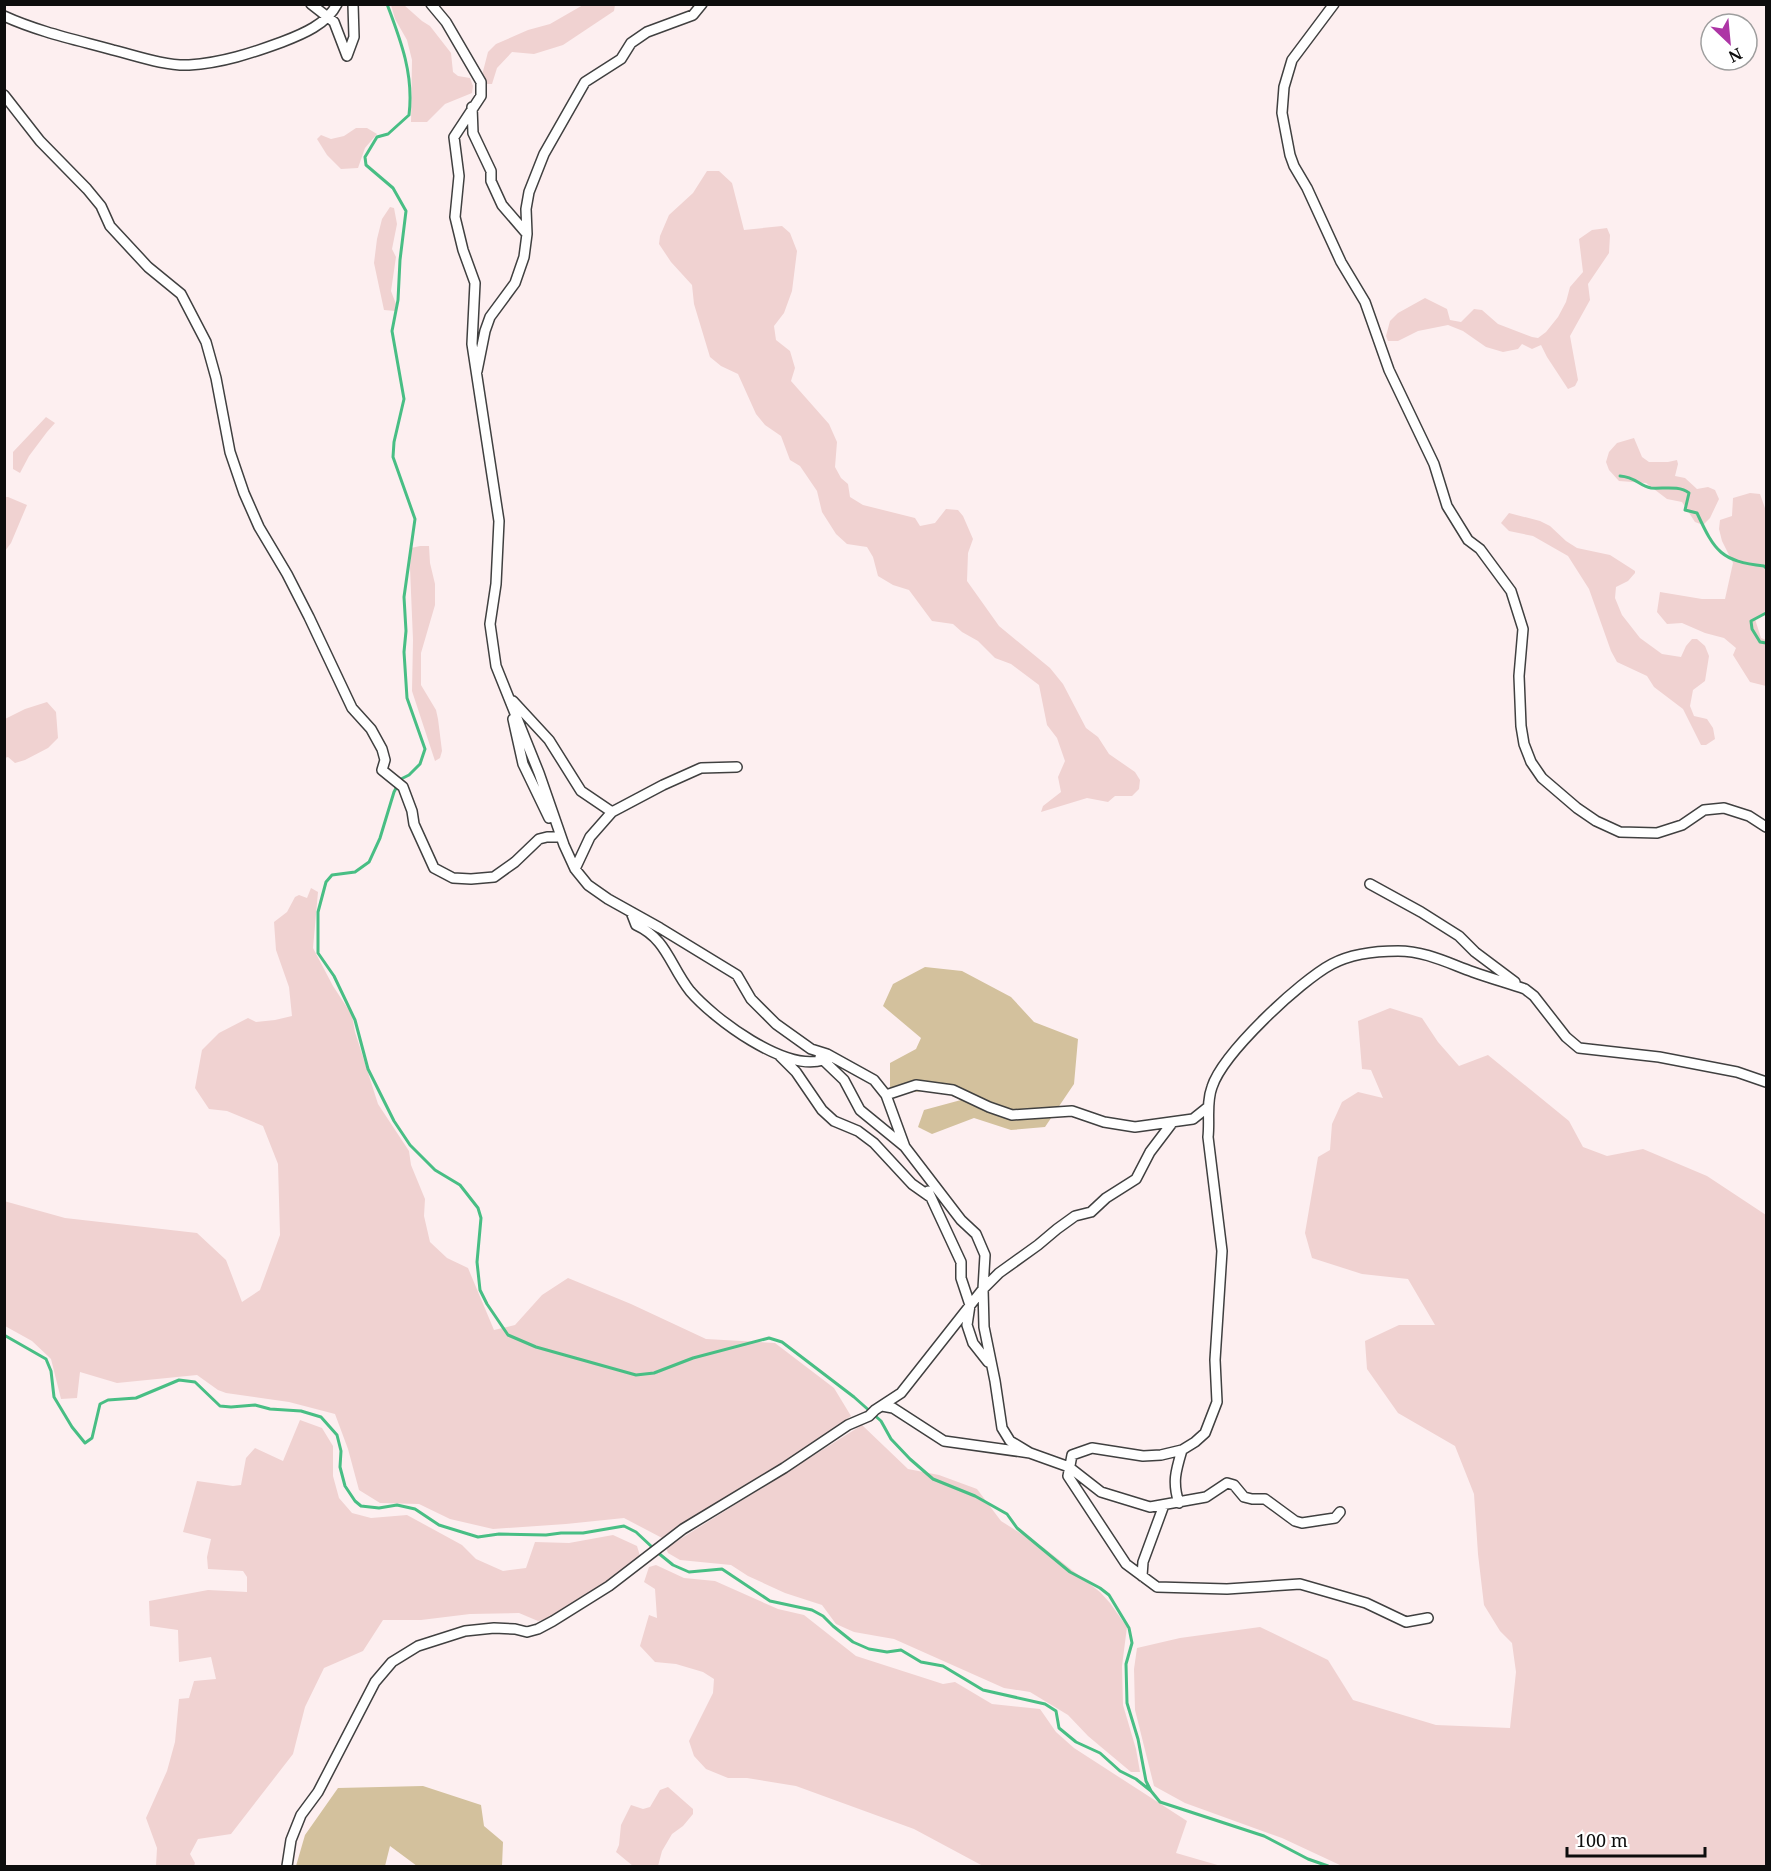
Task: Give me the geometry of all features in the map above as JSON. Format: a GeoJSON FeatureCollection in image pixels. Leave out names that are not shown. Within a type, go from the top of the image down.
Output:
{"type":"FeatureCollection","features":[{"type":"Feature","properties":{"kind":"street"},"geometry":{"type":"LineString","coordinates":[[311,4],[334,22],[347,56],[354,37],[353,4]]}},
{"type":"Feature","properties":{"kind":"street"},"geometry":{"type":"LineString","coordinates":[[4,16],[31,27],[93,45],[187,65],[237,57],[305,32],[329,17],[337,4]]}},
{"type":"Feature","properties":{"kind":"street"},"geometry":{"type":"LineString","coordinates":[[431,4],[446,22],[481,82],[481,96],[454,136],[459,176],[455,217],[463,250],[475,283],[472,344],[499,521],[496,584],[490,624],[496,666],[562,841],[575,869],[588,885],[737,975],[751,999],[776,1024],[811,1049],[844,1080],[860,1110],[905,1147],[961,1220],[976,1234],[985,1255],[984,1327],[1002,1428],[1010,1441],[1030,1453],[1069,1467],[1101,1492],[1150,1506],[1206,1497],[1227,1483],[1234,1485],[1244,1497],[1265,1499],[1302,1523],[1335,1518],[1340,1512]]}},
{"type":"Feature","properties":{"kind":"street"},"geometry":{"type":"LineString","coordinates":[[476,375],[490,317],[515,283],[524,257],[529,192],[544,154],[585,82],[621,58],[631,43],[647,32],[693,15],[702,4]]}},
{"type":"Feature","properties":{"kind":"street"},"geometry":{"type":"LineString","coordinates":[[1334,4],[1293,60],[1284,87],[1282,114],[1288,146],[1294,166],[1307,188],[1341,262],[1365,302],[1389,370],[1434,464],[1447,506],[1468,540],[1480,549],[1511,591],[1523,629],[1519,676],[1521,726],[1524,744],[1531,762],[1542,778],[1577,808],[1596,821],[1620,832],[1657,833],[1682,825],[1704,810],[1724,808],[1749,816],[1767,827]]}},
{"type":"Feature","properties":{"kind":"street"},"geometry":{"type":"LineString","coordinates":[[4,95],[40,141],[101,206],[110,226],[148,267],[181,294],[206,342],[216,378],[230,452],[244,493],[259,527],[305,608],[352,708],[371,729],[382,748],[384,760],[382,770],[397,781],[412,811],[414,824],[434,868],[453,878],[494,877],[539,839],[547,837],[562,841]]}},
{"type":"Feature","properties":{"kind":"street"},"geometry":{"type":"LineString","coordinates":[[472,107],[473,133],[491,171],[491,181],[502,205],[527,234]]}},
{"type":"Feature","properties":{"kind":"street"},"geometry":{"type":"LineString","coordinates":[[510,700],[549,740],[581,791],[612,812]]}},
{"type":"Feature","properties":{"kind":"street"},"geometry":{"type":"LineString","coordinates":[[575,869],[590,837],[612,812],[701,768],[737,767]]}},
{"type":"Feature","properties":{"kind":"street"},"geometry":{"type":"LineString","coordinates":[[1370,884],[1459,936],[1475,952],[1534,996],[1566,1037],[1579,1048],[1659,1057],[1737,1072],[1767,1082]]}},
{"type":"Feature","properties":{"kind":"street"},"geometry":{"type":"LineString","coordinates":[[631,912],[636,925],[650,931],[659,940],[689,990],[713,1014],[745,1036],[778,1053],[813,1063],[823,1060]]}},
{"type":"Feature","properties":{"kind":"street"},"geometry":{"type":"LineString","coordinates":[[1428,1618],[1406,1622],[1366,1603],[1300,1584],[1227,1588],[1157,1587],[1126,1564],[1068,1476],[1069,1467],[1072,1455],[1092,1448],[1143,1456],[1161,1455],[1196,1442],[1205,1433],[1216,1402],[1215,1360],[1221,1251],[1208,1137],[1210,1119],[1208,1107],[1212,1087],[1224,1064],[1264,1019],[1319,972],[1334,963],[1374,952],[1401,951],[1438,958],[1524,989]]}},
{"type":"Feature","properties":{"kind":"street"},"geometry":{"type":"LineString","coordinates":[[811,1049],[827,1054],[874,1080],[886,1095],[905,1147]]}},
{"type":"Feature","properties":{"kind":"street"},"geometry":{"type":"LineString","coordinates":[[778,1053],[795,1072],[822,1110],[834,1121],[858,1131],[874,1143],[912,1184],[928,1196]]}},
{"type":"Feature","properties":{"kind":"street"},"geometry":{"type":"LineString","coordinates":[[886,1095],[916,1086],[953,1090],[1012,1115],[1072,1111],[1104,1122],[1135,1127],[1193,1119],[1208,1107]]}},
{"type":"Feature","properties":{"kind":"street"},"geometry":{"type":"LineString","coordinates":[[287,1866],[291,1840],[301,1815],[318,1792],[375,1682],[392,1662],[418,1646],[448,1636],[494,1628],[527,1632],[538,1629],[609,1586],[683,1529],[784,1468],[848,1425],[876,1411],[901,1393],[983,1289],[999,1273],[1057,1228],[1075,1216],[1091,1212],[1107,1198],[1136,1179],[1150,1152],[1172,1123]]}},
{"type":"Feature","properties":{"kind":"street"},"geometry":{"type":"LineString","coordinates":[[925,1174],[928,1196],[961,1262],[961,1278],[970,1305],[967,1324],[973,1343],[991,1366]]}},
{"type":"Feature","properties":{"kind":"street"},"geometry":{"type":"LineString","coordinates":[[876,1411],[893,1408],[944,1441],[1030,1453]]}},
{"type":"Feature","properties":{"kind":"street"},"geometry":{"type":"LineString","coordinates":[[1179,1503],[1174,1489],[1182,1449]]}},
{"type":"Feature","properties":{"kind":"street"},"geometry":{"type":"LineString","coordinates":[[1142,1576],[1143,1562],[1164,1505]]}},
{"type":"Feature","properties":{"kind":"shaded area"},"geometry":{"type":"Polygon","coordinates":[[[391,5],[404,5],[430,26],[451,53],[453,72],[458,76],[470,78],[473,86],[472,93],[445,104],[427,122],[411,122],[412,60],[407,40],[395,19],[391,5]]]}},
{"type":"Feature","properties":{"kind":"shaded area"},"geometry":{"type":"Polygon","coordinates":[[[583,5],[615,5],[614,11],[563,45],[534,54],[512,52],[497,68],[492,84],[485,84],[481,79],[488,52],[496,44],[528,30],[550,24],[583,5]]]}},
{"type":"Feature","properties":{"kind":"shaded area"},"geometry":{"type":"Polygon","coordinates":[[[356,128],[367,128],[377,134],[365,148],[358,168],[341,169],[327,155],[317,139],[321,135],[331,139],[344,136],[356,128]]]}},
{"type":"Feature","properties":{"kind":"shaded area"},"geometry":{"type":"Polygon","coordinates":[[[707,171],[719,171],[732,183],[744,230],[782,226],[790,233],[797,251],[792,291],[784,313],[774,326],[776,340],[790,351],[795,368],[791,381],[829,424],[837,442],[835,467],[841,478],[848,484],[850,497],[863,505],[915,518],[920,526],[935,523],[946,509],[958,510],[973,539],[968,553],[967,581],[999,626],[1050,668],[1063,684],[1086,728],[1098,737],[1109,754],[1135,772],[1140,780],[1139,789],[1132,796],[1115,796],[1108,802],[1087,798],[1041,812],[1043,806],[1061,792],[1058,777],[1065,761],[1057,738],[1047,725],[1039,685],[1011,664],[995,658],[978,641],[953,624],[932,621],[909,590],[893,585],[878,576],[873,557],[867,547],[847,544],[836,534],[822,512],[817,491],[800,466],[790,460],[781,436],[765,425],[756,414],[738,374],[721,366],[710,357],[694,304],[692,285],[671,262],[659,244],[669,215],[693,193],[707,171]]]}},
{"type":"Feature","properties":{"kind":"shaded area"},"geometry":{"type":"Polygon","coordinates":[[[390,207],[394,208],[397,224],[392,249],[396,257],[391,291],[396,304],[395,311],[384,310],[374,263],[382,219],[390,207]]]}},
{"type":"Feature","properties":{"kind":"shaded area"},"geometry":{"type":"Polygon","coordinates":[[[1607,228],[1610,235],[1609,253],[1588,284],[1590,300],[1570,336],[1578,380],[1575,386],[1568,389],[1541,345],[1532,349],[1522,344],[1518,349],[1503,352],[1486,347],[1463,331],[1448,325],[1418,331],[1398,341],[1388,341],[1386,336],[1390,321],[1398,313],[1425,298],[1447,309],[1450,320],[1461,322],[1474,309],[1482,310],[1498,324],[1538,338],[1558,317],[1566,302],[1570,287],[1583,272],[1579,239],[1592,230],[1607,228]]]}},
{"type":"Feature","properties":{"kind":"shaded area"},"geometry":{"type":"Polygon","coordinates":[[[46,417],[55,423],[29,456],[20,473],[13,469],[13,452],[46,417]]]}},
{"type":"Feature","properties":{"kind":"shaded area"},"geometry":{"type":"Polygon","coordinates":[[[1634,438],[1642,457],[1649,462],[1677,460],[1675,476],[1685,478],[1697,489],[1708,487],[1715,490],[1719,499],[1710,518],[1703,525],[1695,522],[1682,502],[1667,499],[1646,483],[1619,481],[1609,470],[1606,462],[1609,452],[1617,443],[1634,438]]]}},
{"type":"Feature","properties":{"kind":"shaded area"},"geometry":{"type":"Polygon","coordinates":[[[1750,493],[1760,494],[1766,511],[1766,611],[1755,619],[1761,638],[1766,640],[1766,686],[1750,682],[1733,655],[1736,648],[1724,638],[1682,623],[1667,624],[1657,612],[1660,592],[1702,599],[1725,599],[1733,563],[1722,541],[1719,529],[1720,520],[1732,516],[1733,498],[1750,493]]]}},
{"type":"Feature","properties":{"kind":"shaded area"},"geometry":{"type":"Polygon","coordinates":[[[5,497],[27,505],[11,543],[5,551],[5,497]]]}},
{"type":"Feature","properties":{"kind":"shaded area"},"geometry":{"type":"Polygon","coordinates":[[[1509,513],[1540,521],[1550,526],[1577,548],[1610,555],[1635,571],[1628,581],[1616,587],[1615,598],[1622,615],[1640,638],[1662,654],[1681,657],[1692,639],[1697,639],[1705,646],[1709,656],[1705,681],[1693,690],[1690,706],[1694,716],[1707,719],[1713,728],[1715,739],[1706,745],[1701,745],[1683,709],[1654,687],[1647,676],[1617,662],[1589,589],[1568,556],[1533,536],[1509,531],[1501,523],[1509,513]]]}},
{"type":"Feature","properties":{"kind":"shaded area"},"geometry":{"type":"Polygon","coordinates":[[[429,546],[435,584],[435,605],[421,653],[421,685],[436,710],[438,719],[442,751],[440,758],[435,761],[412,691],[411,548],[429,546]]]}},
{"type":"Feature","properties":{"kind":"shaded area"},"geometry":{"type":"Polygon","coordinates":[[[47,702],[56,712],[58,738],[48,748],[25,760],[15,763],[8,757],[5,758],[5,719],[47,702]]]}},
{"type":"Feature","properties":{"kind":"shaded area"},"geometry":{"type":"Polygon","coordinates":[[[311,888],[318,892],[313,948],[333,986],[352,1015],[355,1032],[378,1104],[409,1151],[411,1165],[425,1199],[424,1216],[430,1242],[447,1258],[468,1268],[494,1330],[515,1325],[542,1295],[568,1278],[706,1339],[775,1343],[834,1388],[851,1416],[809,1447],[664,1539],[624,1518],[493,1529],[450,1519],[419,1504],[380,1503],[359,1490],[348,1449],[335,1414],[289,1402],[226,1393],[197,1375],[117,1383],[80,1372],[77,1398],[61,1399],[51,1359],[32,1341],[5,1326],[4,1201],[65,1218],[197,1233],[226,1260],[242,1302],[260,1290],[280,1235],[278,1164],[263,1126],[227,1111],[209,1109],[195,1088],[202,1050],[219,1033],[248,1018],[256,1022],[292,1016],[289,987],[276,950],[274,922],[287,912],[295,897],[299,895],[307,898],[311,888]]]}},
{"type":"Feature","properties":{"kind":"shaded area"},"geometry":{"type":"Polygon","coordinates":[[[925,967],[962,971],[1011,997],[1034,1022],[1078,1039],[1074,1084],[1045,1127],[1011,1130],[974,1118],[932,1134],[918,1127],[924,1110],[961,1100],[935,1092],[890,1096],[890,1063],[916,1049],[921,1038],[883,1006],[893,984],[925,967]]]}},
{"type":"Feature","properties":{"kind":"shaded area"},"geometry":{"type":"Polygon","coordinates":[[[1390,1008],[1422,1018],[1438,1042],[1459,1066],[1488,1055],[1569,1121],[1583,1147],[1607,1156],[1643,1149],[1707,1176],[1766,1215],[1766,1866],[1342,1866],[1282,1838],[1185,1803],[1154,1786],[1135,1710],[1134,1669],[1137,1648],[1180,1638],[1260,1627],[1328,1660],[1353,1700],[1436,1725],[1510,1728],[1516,1672],[1512,1643],[1500,1631],[1484,1605],[1474,1494],[1455,1446],[1398,1413],[1367,1369],[1365,1341],[1399,1325],[1435,1325],[1408,1279],[1362,1274],[1312,1258],[1305,1233],[1318,1157],[1330,1150],[1332,1124],[1342,1102],[1358,1092],[1383,1098],[1371,1070],[1362,1069],[1358,1021],[1390,1008]]]}},
{"type":"Feature","properties":{"kind":"shaded area"},"geometry":{"type":"Polygon","coordinates":[[[300,1420],[322,1428],[333,1446],[333,1476],[339,1498],[352,1513],[371,1518],[407,1515],[462,1545],[476,1559],[503,1571],[526,1568],[535,1542],[569,1543],[613,1535],[637,1546],[640,1556],[629,1567],[552,1618],[538,1621],[519,1613],[470,1614],[421,1620],[383,1620],[363,1651],[324,1668],[305,1707],[293,1754],[231,1834],[198,1839],[190,1854],[195,1863],[194,1866],[156,1866],[157,1848],[146,1818],[167,1771],[175,1742],[179,1699],[189,1698],[194,1681],[216,1679],[211,1657],[179,1662],[178,1630],[150,1626],[149,1601],[208,1590],[247,1592],[247,1577],[243,1571],[208,1569],[207,1557],[211,1539],[183,1532],[197,1481],[241,1485],[246,1458],[255,1448],[283,1461],[300,1420]]]}},
{"type":"Feature","properties":{"kind":"shaded area"},"geometry":{"type":"Polygon","coordinates":[[[862,1425],[908,1469],[939,1475],[977,1489],[1001,1521],[1044,1548],[1100,1592],[1110,1603],[1127,1627],[1122,1666],[1123,1705],[1140,1772],[1131,1772],[1088,1736],[1068,1715],[1030,1692],[1004,1688],[894,1639],[854,1632],[836,1624],[822,1605],[785,1593],[748,1576],[731,1565],[680,1560],[668,1553],[666,1548],[862,1425]]]}},
{"type":"Feature","properties":{"kind":"shaded area"},"geometry":{"type":"Polygon","coordinates":[[[656,1565],[684,1578],[715,1581],[778,1609],[804,1615],[856,1656],[943,1684],[955,1682],[992,1704],[1040,1709],[1056,1732],[1074,1748],[1187,1821],[1176,1853],[1221,1866],[983,1866],[914,1829],[796,1786],[747,1778],[728,1778],[706,1769],[694,1756],[689,1741],[713,1693],[714,1679],[703,1672],[676,1664],[655,1662],[640,1646],[649,1615],[657,1618],[655,1589],[644,1582],[649,1567],[656,1565]]]}},
{"type":"Feature","properties":{"kind":"shaded area"},"geometry":{"type":"Polygon","coordinates":[[[423,1786],[481,1805],[484,1826],[503,1842],[502,1866],[417,1866],[390,1846],[385,1866],[296,1866],[305,1835],[338,1788],[423,1786]]]}},
{"type":"Feature","properties":{"kind":"shaded area"},"geometry":{"type":"Polygon","coordinates":[[[668,1787],[693,1809],[693,1814],[672,1834],[662,1851],[658,1866],[633,1866],[616,1852],[621,1825],[631,1805],[643,1809],[650,1807],[660,1790],[668,1787]]]}},
{"type":"Feature","properties":{"kind":"waterway"},"geometry":{"type":"LineString","coordinates":[[387,4],[408,72],[409,115],[388,134],[377,137],[365,157],[366,165],[393,188],[406,211],[398,300],[392,331],[404,399],[394,442],[393,457],[415,519],[404,597],[406,631],[404,652],[407,698],[425,749],[420,764],[409,775],[401,779],[394,792],[380,838],[369,862],[355,872],[332,875],[326,882],[318,912],[318,953],[334,976],[355,1020],[368,1069],[394,1121],[410,1145],[435,1170],[460,1185],[478,1208],[481,1218],[477,1262],[480,1290],[508,1335],[536,1347],[636,1375],[654,1373],[693,1358],[769,1338],[782,1342],[854,1397],[881,1421],[891,1439],[933,1479],[975,1496],[1007,1514],[1017,1528],[1070,1572],[1109,1595],[1129,1628],[1132,1643],[1126,1664],[1127,1703],[1138,1739],[1146,1781],[1151,1791]]}},
{"type":"Feature","properties":{"kind":"waterway"},"geometry":{"type":"LineString","coordinates":[[1620,476],[1651,488],[1676,488],[1689,493],[1685,510],[1697,513],[1709,537],[1721,552],[1738,561],[1766,568]]}},
{"type":"Feature","properties":{"kind":"waterway"},"geometry":{"type":"LineString","coordinates":[[1766,613],[1751,621],[1752,629],[1760,642],[1766,643]]}},
{"type":"Feature","properties":{"kind":"waterway"},"geometry":{"type":"LineString","coordinates":[[4,1335],[46,1359],[51,1371],[54,1397],[72,1427],[85,1443],[92,1438],[100,1404],[108,1400],[136,1398],[179,1380],[195,1382],[220,1406],[255,1405],[270,1409],[301,1411],[321,1417],[337,1435],[341,1451],[340,1467],[345,1486],[361,1506],[379,1508],[397,1505],[415,1509],[439,1525],[478,1537],[499,1534],[583,1533],[624,1526],[636,1532],[652,1547]]}},
{"type":"Feature","properties":{"kind":"waterway"},"geometry":{"type":"LineString","coordinates":[[657,1552],[673,1565],[689,1572],[722,1569],[770,1601],[812,1610],[823,1616],[853,1642],[869,1649],[887,1652],[901,1650],[921,1662],[943,1666],[983,1690],[1045,1704],[1056,1711],[1059,1728],[1076,1742],[1100,1753],[1120,1771],[1136,1779],[1160,1802],[1264,1836],[1308,1859],[1328,1866]]}}]}
